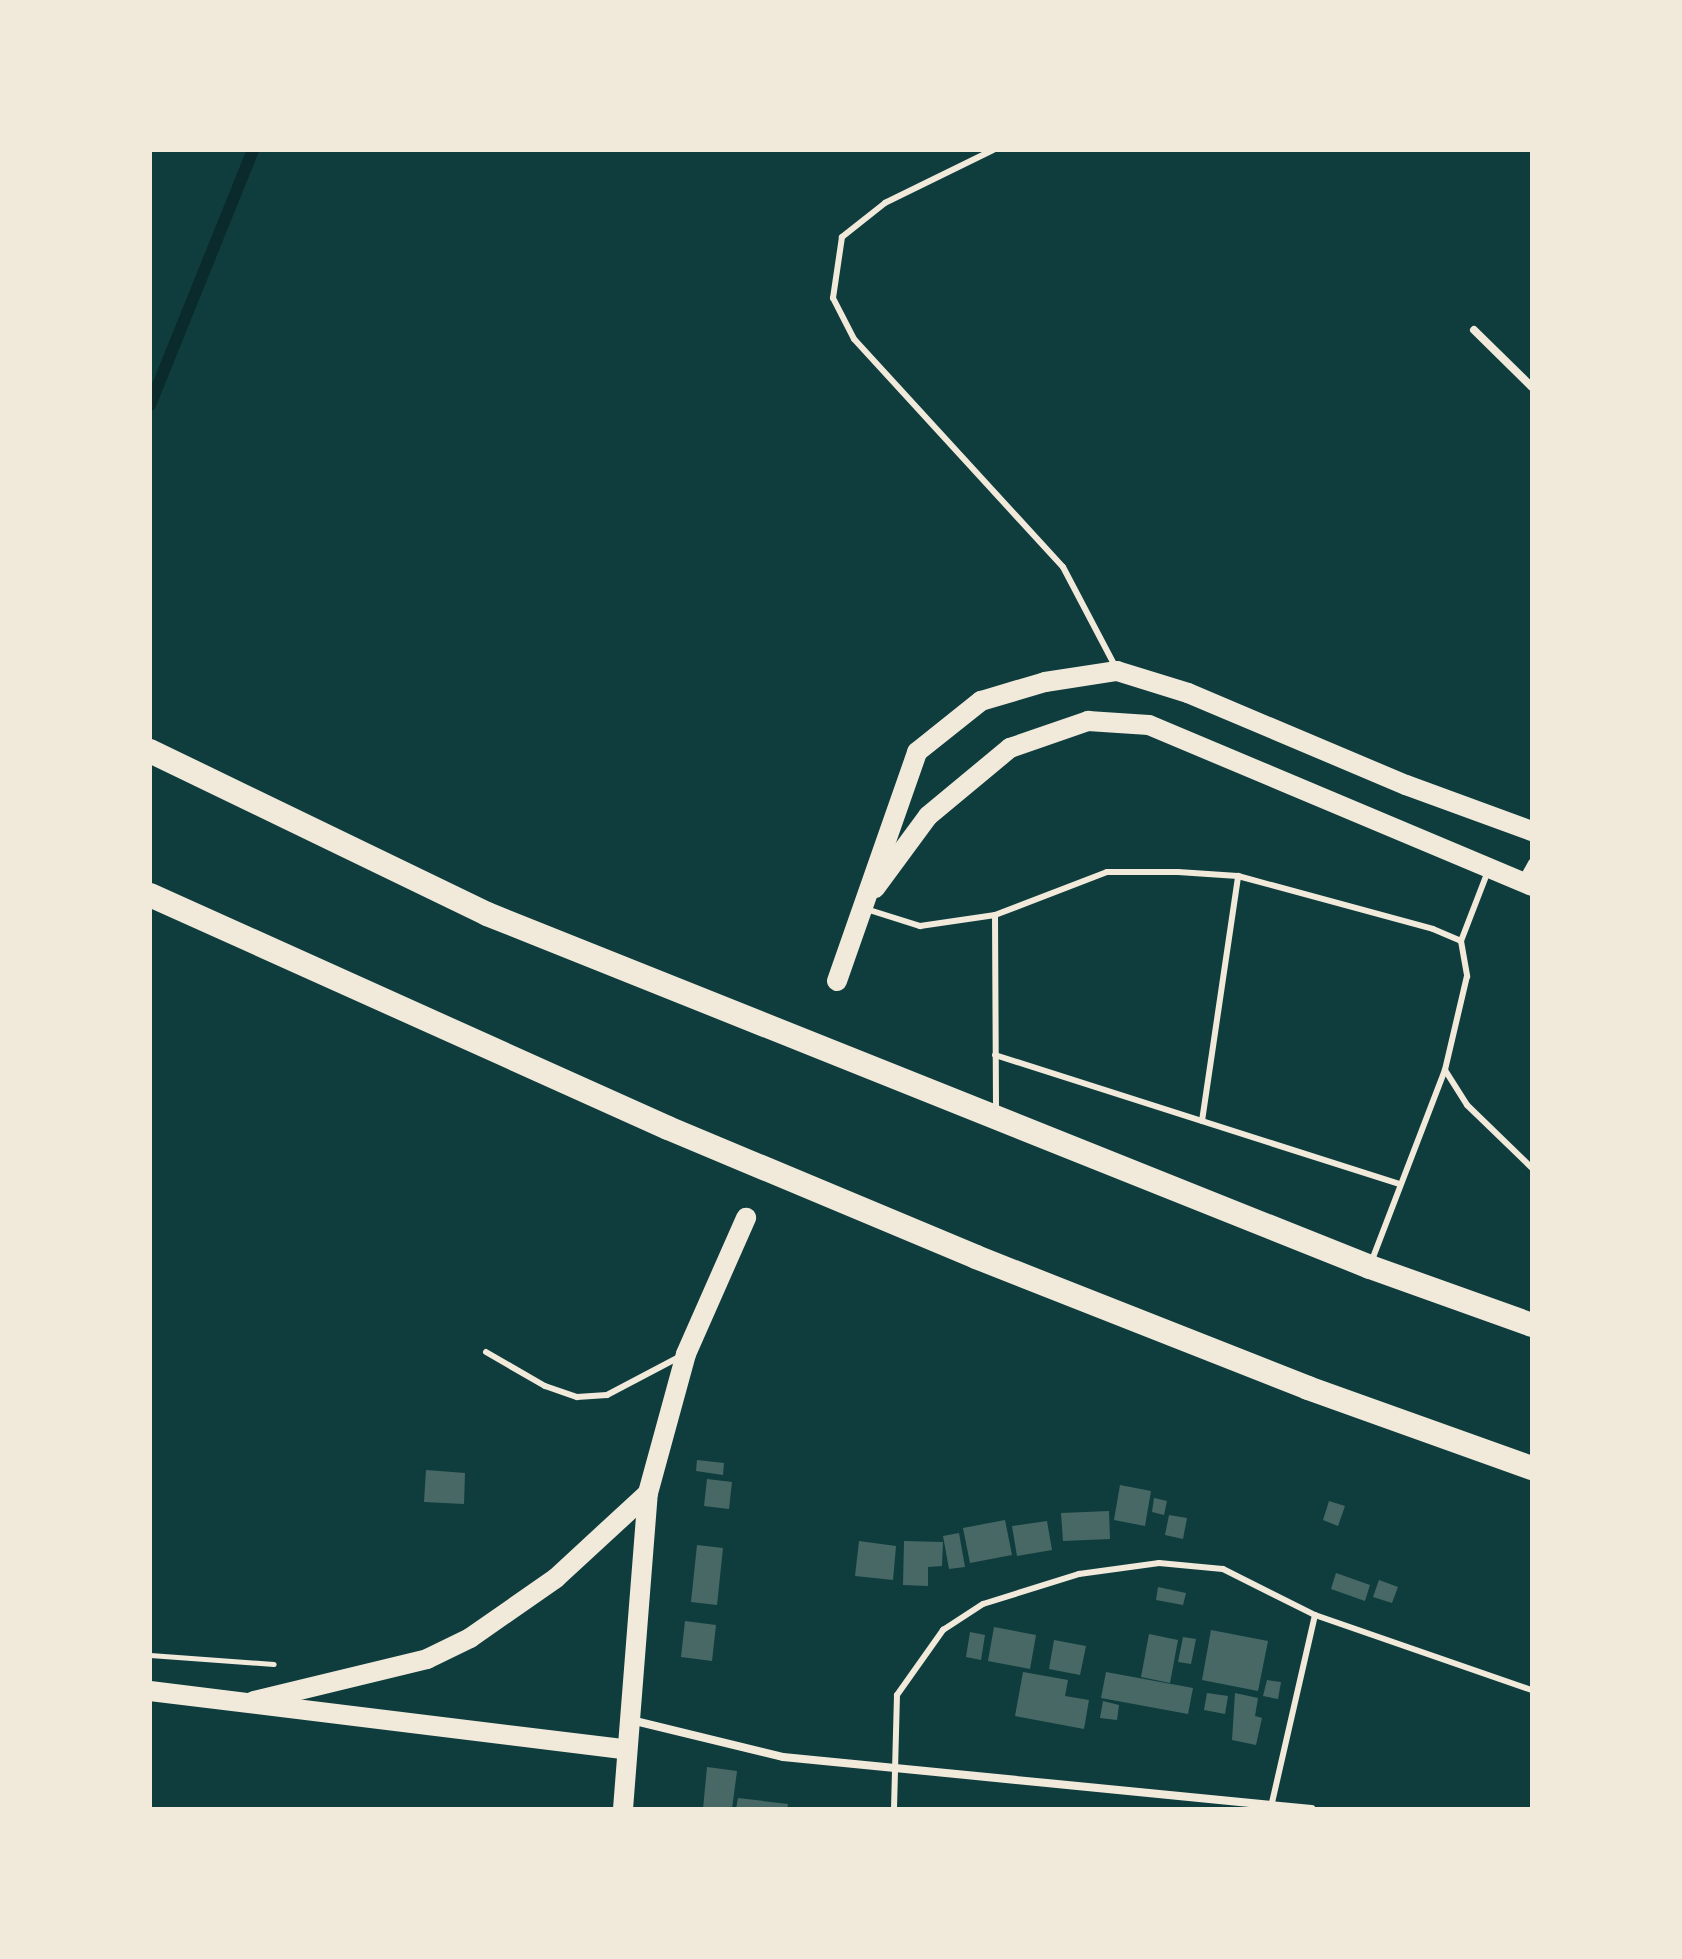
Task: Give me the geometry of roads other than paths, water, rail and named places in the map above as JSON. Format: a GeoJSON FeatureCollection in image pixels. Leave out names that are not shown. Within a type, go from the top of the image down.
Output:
{"type":"FeatureCollection","features":[{"type":"Feature","properties":{"kind":"highway"},"geometry":{"type":"LineString","coordinates":[[150,751],[487,914],[1370,1267],[1532,1325]]}},
{"type":"Feature","properties":{"kind":"highway"},"geometry":{"type":"LineString","coordinates":[[150,895],[639,1115],[976,1257],[1308,1388],[1532,1468]]}},
{"type":"Feature","properties":{"kind":"main road"},"geometry":{"type":"LineString","coordinates":[[837,981],[860,907],[917,752],[981,701],[1045,682],[1117,671],[1188,693],[1406,785],[1532,831]]}},
{"type":"Feature","properties":{"kind":"main road"},"geometry":{"type":"LineString","coordinates":[[860,907],[928,816],[1010,748],[1088,721],[1149,725],[1527,884]]}},
{"type":"Feature","properties":{"kind":"main road"},"geometry":{"type":"LineString","coordinates":[[623,1809],[624,1749],[648,1493],[686,1354],[746,1218]]}},
{"type":"Feature","properties":{"kind":"main road"},"geometry":{"type":"LineString","coordinates":[[241,1704],[427,1659],[470,1638],[556,1578],[648,1493]]}},
{"type":"Feature","properties":{"kind":"main road"},"geometry":{"type":"LineString","coordinates":[[150,1691],[624,1749]]}},
{"type":"Feature","properties":{"kind":"street"},"geometry":{"type":"LineString","coordinates":[[1474,330],[1532,387]]}},
{"type":"Feature","properties":{"kind":"street"},"geometry":{"type":"LineString","coordinates":[[1527,884],[1532,863]]}},
{"type":"Feature","properties":{"kind":"street"},"geometry":{"type":"LineString","coordinates":[[627,1719],[783,1757],[1311,1809]]}},
{"type":"Feature","properties":{"kind":"lane"},"geometry":{"type":"LineString","coordinates":[[993,150],[885,203],[842,237],[833,298],[854,339],[1063,567],[1117,671]]}},
{"type":"Feature","properties":{"kind":"lane"},"geometry":{"type":"LineString","coordinates":[[1370,1267],[1445,1070],[1467,976],[1461,941],[1489,867]]}},
{"type":"Feature","properties":{"kind":"lane"},"geometry":{"type":"LineString","coordinates":[[860,907],[920,926],[995,915],[1107,872],[1238,876],[1433,929],[1461,941]]}},
{"type":"Feature","properties":{"kind":"lane"},"geometry":{"type":"LineString","coordinates":[[1202,1121],[1238,876]]}},
{"type":"Feature","properties":{"kind":"lane"},"geometry":{"type":"LineString","coordinates":[[995,915],[996,1119]]}},
{"type":"Feature","properties":{"kind":"lane"},"geometry":{"type":"LineString","coordinates":[[995,1055],[1400,1184]]}},
{"type":"Feature","properties":{"kind":"lane"},"geometry":{"type":"LineString","coordinates":[[1445,1070],[1467,1105],[1532,1168]]}},
{"type":"Feature","properties":{"kind":"lane"},"geometry":{"type":"LineString","coordinates":[[486,1352],[545,1386],[577,1397],[607,1395],[686,1354]]}},
{"type":"Feature","properties":{"kind":"lane"},"geometry":{"type":"LineString","coordinates":[[894,1809],[897,1695],[943,1630],[983,1604],[1079,1574],[1159,1563],[1223,1569],[1315,1615],[1532,1690]]}},
{"type":"Feature","properties":{"kind":"lane"},"geometry":{"type":"LineString","coordinates":[[1271,1806],[1315,1615]]}},
{"type":"Feature","properties":{"kind":"waterway"},"geometry":{"type":"LineString","coordinates":[[150,405],[253,150]]}}]}
